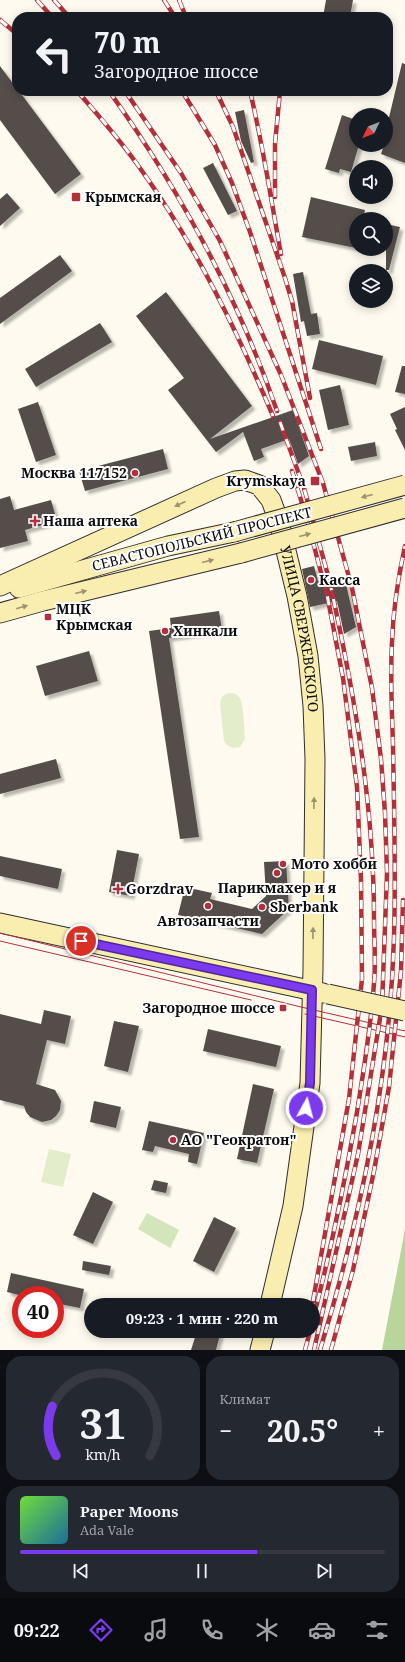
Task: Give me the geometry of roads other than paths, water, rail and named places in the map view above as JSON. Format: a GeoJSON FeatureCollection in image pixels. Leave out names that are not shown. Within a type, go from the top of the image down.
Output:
{"type":"FeatureCollection","features":[{"type":"Feature","properties":{"kind":"main road","name":"УЛИЦА СВЕРЖЕВСКОГО"},"geometry":{"type":"LineString","coordinates":[[0,586],[227,484],[245,480],[259,485],[271,500],[280,522],[297,596],[308,656],[313,706],[320,992],[310,1083],[293,1206],[272,1298]]}},
{"type":"Feature","properties":{"kind":"main road","name":"СЕВАСТОПОЛЬСКИЙ ПРОСПЕКТ"},"geometry":{"type":"LineString","coordinates":[[0,593],[168,546],[234,532],[405,485]]}},
{"type":"Feature","properties":{"kind":"main road","name":"СЕВАСТОПОЛЬСКИЙ ПРОСПЕКТ"},"geometry":{"type":"LineString","coordinates":[[0,614],[43,601],[241,553],[405,508]]}},
{"type":"Feature","properties":{"kind":"main road"},"geometry":{"type":"LineString","coordinates":[[0,923],[320,992],[405,1012]]}},
{"type":"Feature","properties":{"kind":"main road"},"geometry":{"type":"LineString","coordinates":[[260,1350],[263,1338]]}},
{"type":"Feature","properties":{"kind":"tram line"},"geometry":{"type":"LineString","coordinates":[[0,933],[405,1031]]}},
{"type":"Feature","properties":{"kind":"tram line"},"geometry":{"type":"LineString","coordinates":[[0,941],[251,1000]]}},
{"type":"Feature","properties":{"kind":"tram line"},"geometry":{"type":"LineString","coordinates":[[305,1014],[405,1037]]}},
{"type":"Feature","properties":{"kind":"railway"},"geometry":{"type":"LineString","coordinates":[[37,0],[48,12]]}},
{"type":"Feature","properties":{"kind":"railway"},"geometry":{"type":"LineString","coordinates":[[54,0],[65,12]]}},
{"type":"Feature","properties":{"kind":"railway"},"geometry":{"type":"LineString","coordinates":[[164,0],[172,12]]}},
{"type":"Feature","properties":{"kind":"railway"},"geometry":{"type":"LineString","coordinates":[[179,0],[184,12]]}},
{"type":"Feature","properties":{"kind":"railway"},"geometry":{"type":"LineString","coordinates":[[0,20],[12,30]]}},
{"type":"Feature","properties":{"kind":"railway"},"geometry":{"type":"LineString","coordinates":[[81,96],[111,130],[134,160],[162,200],[198,259],[245,352],[273,416]]}},
{"type":"Feature","properties":{"kind":"railway"},"geometry":{"type":"LineString","coordinates":[[113,96],[159,166],[205,245],[244,327],[277,411]]}},
{"type":"Feature","properties":{"kind":"railway"},"geometry":{"type":"LineString","coordinates":[[128,96],[181,173],[220,241],[281,375],[323,483],[352,588],[372,688],[381,759],[387,873],[382,1006],[358,1154],[314,1350]]}},
{"type":"Feature","properties":{"kind":"railway"},"geometry":{"type":"LineString","coordinates":[[185,96],[215,145],[232,183],[250,232],[321,449]]}},
{"type":"Feature","properties":{"kind":"railway"},"geometry":{"type":"LineString","coordinates":[[218,96],[233,127],[292,301],[310,398]]}},
{"type":"Feature","properties":{"kind":"railway"},"geometry":{"type":"LineString","coordinates":[[251,96],[281,254]]}},
{"type":"Feature","properties":{"kind":"railway"},"geometry":{"type":"LineString","coordinates":[[275,197],[275,144],[280,96]]}},
{"type":"Feature","properties":{"kind":"railway"},"geometry":{"type":"LineString","coordinates":[[280,422],[304,488],[329,579]]}},
{"type":"Feature","properties":{"kind":"railway"},"geometry":{"type":"LineString","coordinates":[[292,471],[323,580]]}},
{"type":"Feature","properties":{"kind":"railway"},"geometry":{"type":"LineString","coordinates":[[320,1350],[335,1300],[360,1197],[371,1146],[387,1042],[395,913],[391,656],[398,582],[405,546]]}},
{"type":"Feature","properties":{"kind":"railway"},"geometry":{"type":"LineString","coordinates":[[318,1298],[348,1164],[357,1112],[365,1064],[373,999],[375,967],[373,877],[367,794],[362,752],[348,670],[331,588]]}},
{"type":"Feature","properties":{"kind":"railway"},"geometry":{"type":"LineString","coordinates":[[314,1298],[349,1099],[362,979],[361,880],[357,787],[343,678],[326,589]]}},
{"type":"Feature","properties":{"kind":"railway"},"geometry":{"type":"LineString","coordinates":[[331,1350],[353,1270],[374,1171],[389,1087],[401,971],[403,900]]}},
{"type":"Feature","properties":{"kind":"railway"},"geometry":{"type":"LineString","coordinates":[[305,1350],[308,1338]]}},
{"type":"Feature","properties":{"kind":"place","name":"Крымская"},"geometry":{"type":"Point","coordinates":[76,197]}},
{"type":"Feature","properties":{"kind":"place","name":"Москва 117152"},"geometry":{"type":"Point","coordinates":[135,473]}},
{"type":"Feature","properties":{"kind":"place","name":"Krymskaya"},"geometry":{"type":"Point","coordinates":[315,481]}},
{"type":"Feature","properties":{"kind":"place","name":"Наша аптека"},"geometry":{"type":"Point","coordinates":[35,521]}},
{"type":"Feature","properties":{"kind":"place","name":"Касса"},"geometry":{"type":"Point","coordinates":[311,580]}},
{"type":"Feature","properties":{"kind":"place","name":"МЦК Крымская"},"geometry":{"type":"Point","coordinates":[48,617]}},
{"type":"Feature","properties":{"kind":"place","name":"Хинкали"},"geometry":{"type":"Point","coordinates":[165,631]}},
{"type":"Feature","properties":{"kind":"place","name":"Мото хобби"},"geometry":{"type":"Point","coordinates":[283,864]}},
{"type":"Feature","properties":{"kind":"place","name":"Парикмахер и я"},"geometry":{"type":"Point","coordinates":[277,873]}},
{"type":"Feature","properties":{"kind":"place","name":"Gorzdrav"},"geometry":{"type":"Point","coordinates":[118,889]}},
{"type":"Feature","properties":{"kind":"place","name":"Автозапчасти"},"geometry":{"type":"Point","coordinates":[208,906]}},
{"type":"Feature","properties":{"kind":"place","name":"Sberbank"},"geometry":{"type":"Point","coordinates":[262,907]}},
{"type":"Feature","properties":{"kind":"place","name":"Загородное шоссе"},"geometry":{"type":"Point","coordinates":[283,1008]}},
{"type":"Feature","properties":{"kind":"place","name":"АО \"Геократон\""},"geometry":{"type":"Point","coordinates":[173,1140]}}]}
